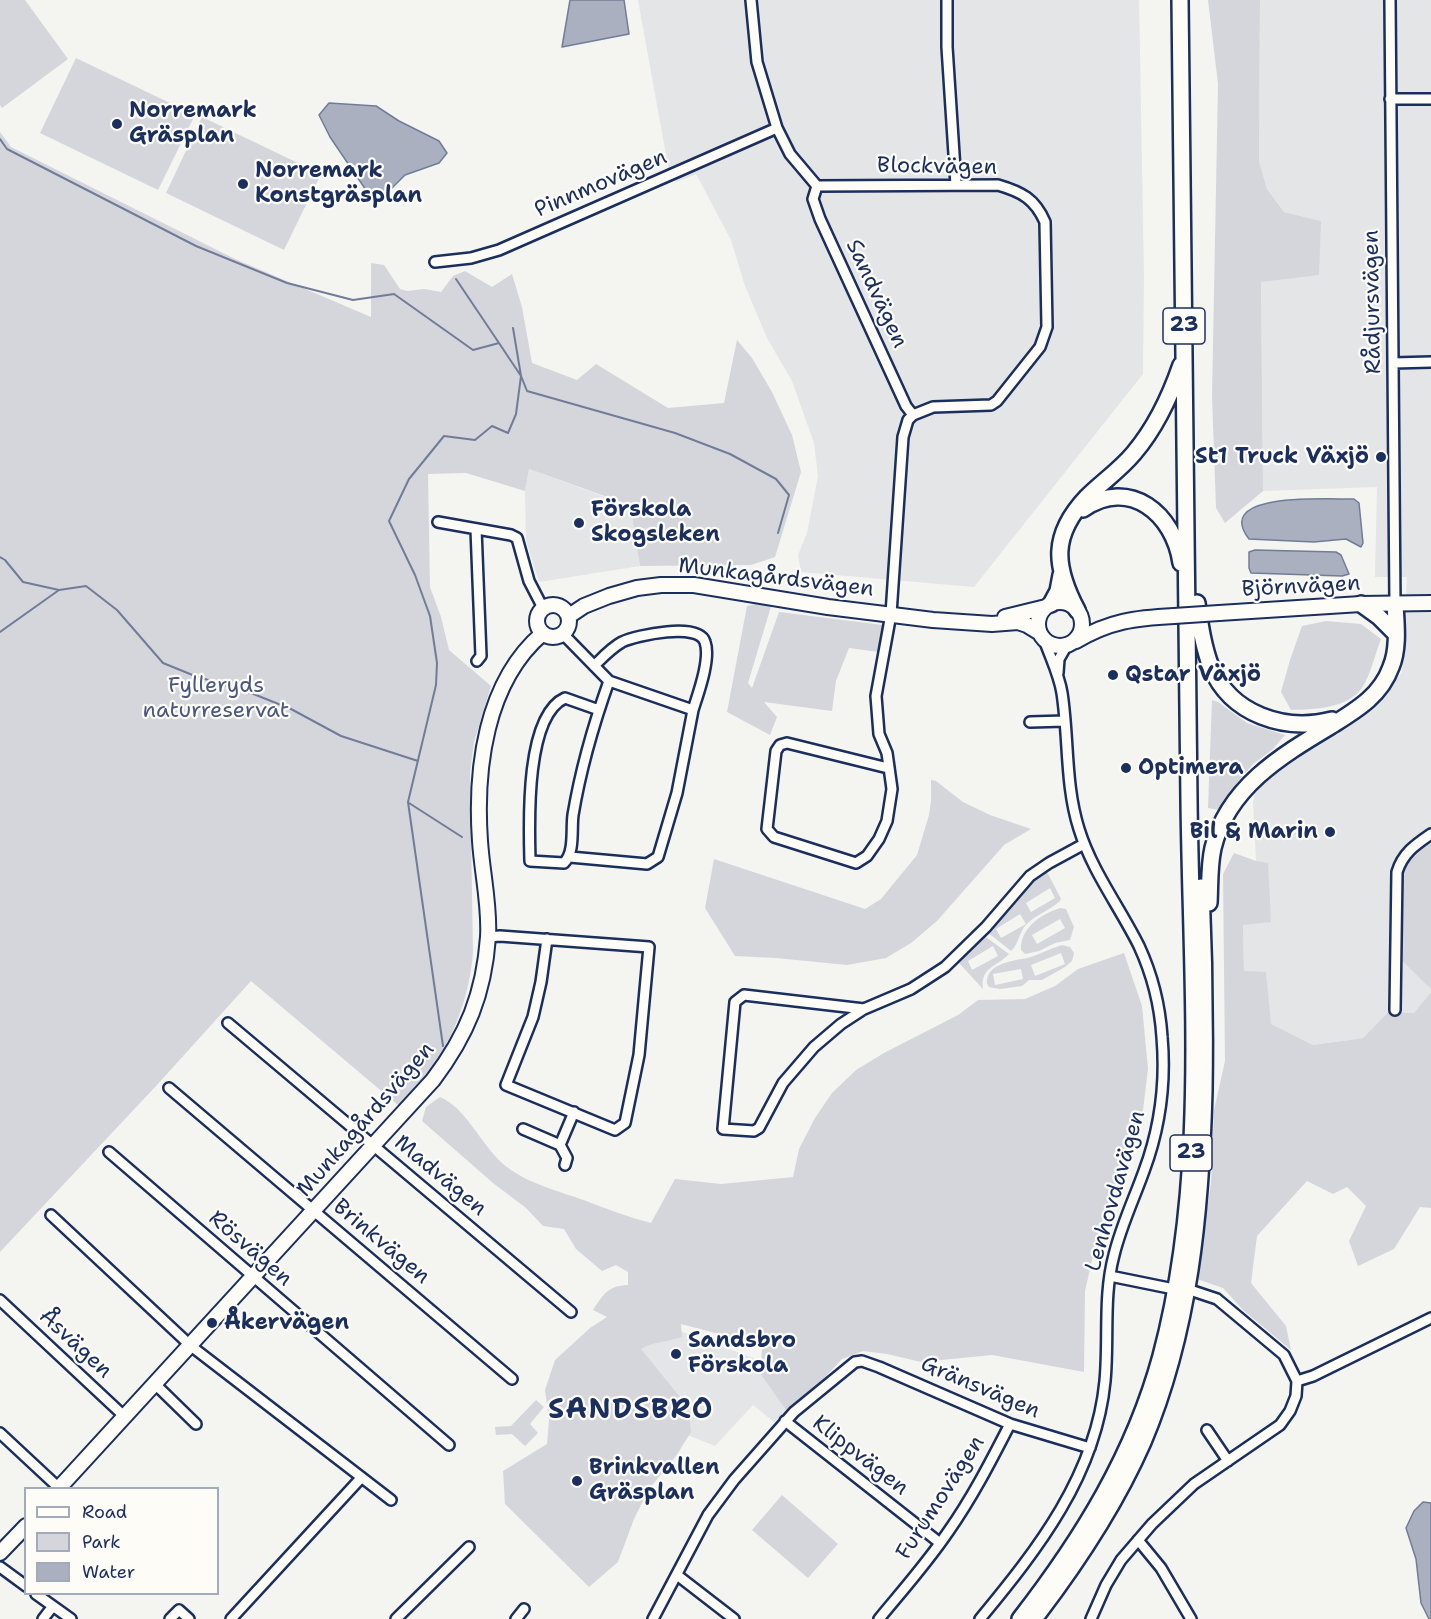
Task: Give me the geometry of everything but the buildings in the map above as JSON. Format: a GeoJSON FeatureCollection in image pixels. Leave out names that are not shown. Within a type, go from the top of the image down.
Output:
{"type":"FeatureCollection","features":[{"type":"Feature","properties":{"kind":"main road","name":"23"},"geometry":{"type":"LineString","coordinates":[[1034,1619],[1074,1566],[1112,1505],[1143,1441],[1172,1356],[1192,1257],[1201,1174],[1205,1025],[1184,353],[1180,0]]}},
{"type":"Feature","properties":{"kind":"main road","name":"23"},"geometry":{"type":"LineString","coordinates":[[1020,1619],[1078,1539],[1112,1480],[1138,1424],[1155,1376],[1176,1286],[1187,1203],[1193,1089],[1188,0]]}},
{"type":"Feature","properties":{"kind":"main road"},"geometry":{"type":"LineString","coordinates":[[1048,605],[1058,591],[1061,574],[1059,559],[1065,529],[1087,498],[1132,456],[1151,432],[1167,402],[1184,353]]}},
{"type":"Feature","properties":{"kind":"main road"},"geometry":{"type":"LineString","coordinates":[[1073,516],[1097,501],[1108,498],[1131,499],[1152,508],[1169,526],[1175,539],[1212,669],[1224,688],[1243,706],[1263,718],[1289,724],[1315,724],[1347,716]]}},
{"type":"Feature","properties":{"kind":"main road"},"geometry":{"type":"LineString","coordinates":[[1061,574],[1079,612]]}},
{"type":"Feature","properties":{"kind":"main road"},"geometry":{"type":"LineString","coordinates":[[1361,604],[1395,633]]}},
{"type":"Feature","properties":{"kind":"main road"},"geometry":{"type":"LineString","coordinates":[[1204,975],[1213,849],[1226,816],[1250,784],[1275,760],[1372,698],[1384,681],[1394,659],[1395,604]]}},
{"type":"Feature","properties":{"kind":"street"},"geometry":{"type":"LineString","coordinates":[[751,0],[758,62],[777,128],[790,154],[818,186]]}},
{"type":"Feature","properties":{"kind":"street"},"geometry":{"type":"LineString","coordinates":[[947,0],[947,47],[956,185]]}},
{"type":"Feature","properties":{"kind":"street","name":"Rådjursvägen"},"geometry":{"type":"LineString","coordinates":[[1390,0],[1395,604]]}},
{"type":"Feature","properties":{"kind":"street"},"geometry":{"type":"LineString","coordinates":[[1390,99],[1431,99]]}},
{"type":"Feature","properties":{"kind":"street","name":"Pinnmovägen"},"geometry":{"type":"LineString","coordinates":[[435,262],[471,258],[499,250],[777,128]]}},
{"type":"Feature","properties":{"kind":"street","name":"Blockvägen"},"geometry":{"type":"LineString","coordinates":[[818,186],[998,185],[1019,191],[1039,207],[1045,222],[1047,327],[1040,347],[997,401],[991,405],[933,407],[913,416]]}},
{"type":"Feature","properties":{"kind":"street","name":"Sandvägen"},"geometry":{"type":"LineString","coordinates":[[818,186],[813,199],[820,219],[906,406],[913,416]]}},
{"type":"Feature","properties":{"kind":"street"},"geometry":{"type":"LineString","coordinates":[[1393,363],[1431,362]]}},
{"type":"Feature","properties":{"kind":"street"},"geometry":{"type":"LineString","coordinates":[[888,768],[787,743],[780,745],[776,751],[766,829],[774,837],[856,863],[867,856],[879,840],[887,821],[892,789],[887,753],[879,734],[876,696],[891,614],[903,437],[908,420],[913,416]]}},
{"type":"Feature","properties":{"kind":"street"},"geometry":{"type":"LineString","coordinates":[[438,522],[517,538],[529,581],[543,608]]}},
{"type":"Feature","properties":{"kind":"street"},"geometry":{"type":"LineString","coordinates":[[476,529],[481,656],[477,661]]}},
{"type":"Feature","properties":{"kind":"street","name":"Munkagårdsvägen"},"geometry":{"type":"LineString","coordinates":[[569,616],[584,606],[637,588],[694,585],[828,607],[933,620],[992,624],[1018,622],[1027,625],[1042,636]]}},
{"type":"Feature","properties":{"kind":"street"},"geometry":{"type":"LineString","coordinates":[[1065,602],[1079,612],[1106,625],[1071,643],[1052,645],[1042,636],[1039,619],[1048,605],[1065,602]]}},
{"type":"Feature","properties":{"kind":"street","name":"Björnvägen"},"geometry":{"type":"LineString","coordinates":[[1106,625],[1143,618],[1361,604],[1431,603]]}},
{"type":"Feature","properties":{"kind":"street"},"geometry":{"type":"LineString","coordinates":[[551,604],[560,606],[569,616],[569,626],[563,634],[555,637],[543,633],[537,621],[543,608],[551,604]]}},
{"type":"Feature","properties":{"kind":"street","name":"Munkagårdsvägen"},"geometry":{"type":"LineString","coordinates":[[984,622],[1048,605]]}},
{"type":"Feature","properties":{"kind":"street"},"geometry":{"type":"LineString","coordinates":[[1071,643],[1082,629],[1079,612]]}},
{"type":"Feature","properties":{"kind":"street"},"geometry":{"type":"LineString","coordinates":[[570,857],[647,864],[658,857],[677,793],[706,655],[705,642],[702,636],[694,632],[639,636],[614,646],[594,666]]}},
{"type":"Feature","properties":{"kind":"street","name":"Munkagårdsvägen"},"geometry":{"type":"LineString","coordinates":[[60,1487],[433,1080],[463,1035],[475,1009],[488,937],[478,798],[483,748],[498,700],[509,676],[520,659],[543,633]]}},
{"type":"Feature","properties":{"kind":"street"},"geometry":{"type":"LineString","coordinates":[[563,634],[609,681],[693,710]]}},
{"type":"Feature","properties":{"kind":"street","name":"Lenhovdavägen"},"geometry":{"type":"LineString","coordinates":[[1042,636],[1058,675]]}},
{"type":"Feature","properties":{"kind":"street","name":"Lenhovdavägen"},"geometry":{"type":"LineString","coordinates":[[980,1619],[1043,1539],[1071,1491],[1090,1448],[1100,1414],[1105,1380],[1110,1276],[1117,1244],[1158,1127],[1162,1088],[1162,1037],[1154,986],[1139,946],[1092,862],[1074,810],[1058,675],[1059,658],[1071,643]]}},
{"type":"Feature","properties":{"kind":"street"},"geometry":{"type":"LineString","coordinates":[[599,710],[565,698],[559,701],[544,723],[535,754],[529,798],[530,861],[564,863],[570,857],[578,783],[585,752],[609,681]]}},
{"type":"Feature","properties":{"kind":"street"},"geometry":{"type":"LineString","coordinates":[[1030,722],[1065,721]]}},
{"type":"Feature","properties":{"kind":"street"},"geometry":{"type":"LineString","coordinates":[[1395,1010],[1397,872],[1401,860],[1411,847],[1431,834]]}},
{"type":"Feature","properties":{"kind":"street"},"geometry":{"type":"LineString","coordinates":[[864,1009],[744,995],[739,998],[735,1002],[723,1129],[754,1131],[759,1128],[776,1093],[791,1072],[828,1035],[864,1009],[911,989],[945,967],[982,931],[1030,876],[1084,844]]}},
{"type":"Feature","properties":{"kind":"street"},"geometry":{"type":"LineString","coordinates":[[488,937],[500,936],[547,939],[649,947],[639,1055],[626,1123],[615,1130],[506,1084],[533,1017],[547,939]]}},
{"type":"Feature","properties":{"kind":"street","name":"Madvägen"},"geometry":{"type":"LineString","coordinates":[[228,1023],[571,1312]]}},
{"type":"Feature","properties":{"kind":"street","name":"Brinkvägen"},"geometry":{"type":"LineString","coordinates":[[170,1088],[512,1379]]}},
{"type":"Feature","properties":{"kind":"street"},"geometry":{"type":"LineString","coordinates":[[560,1145],[574,1112]]}},
{"type":"Feature","properties":{"kind":"street"},"geometry":{"type":"LineString","coordinates":[[523,1129],[560,1145],[567,1158],[565,1165]]}},
{"type":"Feature","properties":{"kind":"street","name":"Rösvägen"},"geometry":{"type":"LineString","coordinates":[[109,1152],[449,1444]]}},
{"type":"Feature","properties":{"kind":"street"},"geometry":{"type":"LineString","coordinates":[[51,1215],[191,1346],[390,1500]]}},
{"type":"Feature","properties":{"kind":"street"},"geometry":{"type":"LineString","coordinates":[[1110,1276],[1169,1288]]}},
{"type":"Feature","properties":{"kind":"street"},"geometry":{"type":"LineString","coordinates":[[1091,1619],[1106,1585],[1121,1560],[1171,1504],[1280,1425],[1290,1411],[1296,1396],[1297,1381],[1284,1355],[1217,1299],[1193,1291]]}},
{"type":"Feature","properties":{"kind":"street","name":"Åsvägen"},"geometry":{"type":"LineString","coordinates":[[0,1300],[124,1416]]}},
{"type":"Feature","properties":{"kind":"street"},"geometry":{"type":"LineString","coordinates":[[1297,1381],[1313,1376],[1431,1318]]}},
{"type":"Feature","properties":{"kind":"street","name":"Gränsvägen"},"geometry":{"type":"LineString","coordinates":[[785,1421],[815,1393],[855,1362],[862,1361],[1010,1424],[1090,1448]]}},
{"type":"Feature","properties":{"kind":"street"},"geometry":{"type":"LineString","coordinates":[[155,1384],[196,1424]]}},
{"type":"Feature","properties":{"kind":"street"},"geometry":{"type":"LineString","coordinates":[[653,1619],[708,1515],[743,1469],[785,1421]]}},
{"type":"Feature","properties":{"kind":"street","name":"Klippvägen"},"geometry":{"type":"LineString","coordinates":[[785,1421],[940,1543]]}},
{"type":"Feature","properties":{"kind":"street","name":"Furumovägen"},"geometry":{"type":"LineString","coordinates":[[879,1619],[940,1543],[971,1496],[1010,1424]]}},
{"type":"Feature","properties":{"kind":"street"},"geometry":{"type":"LineString","coordinates":[[1207,1430],[1228,1461]]}},
{"type":"Feature","properties":{"kind":"street"},"geometry":{"type":"LineString","coordinates":[[0,1433],[58,1487]]}},
{"type":"Feature","properties":{"kind":"street"},"geometry":{"type":"LineString","coordinates":[[231,1619],[361,1478]]}},
{"type":"Feature","properties":{"kind":"street"},"geometry":{"type":"LineString","coordinates":[[0,1553],[24,1528]]}},
{"type":"Feature","properties":{"kind":"street"},"geometry":{"type":"LineString","coordinates":[[1138,1540],[1161,1568],[1191,1619]]}},
{"type":"Feature","properties":{"kind":"street"},"geometry":{"type":"LineString","coordinates":[[396,1619],[470,1547]]}},
{"type":"Feature","properties":{"kind":"street"},"geometry":{"type":"LineString","coordinates":[[0,1567],[24,1585]]}},
{"type":"Feature","properties":{"kind":"street"},"geometry":{"type":"LineString","coordinates":[[677,1575],[734,1619]]}},
{"type":"Feature","properties":{"kind":"street"},"geometry":{"type":"LineString","coordinates":[[39,1595],[71,1619]]}},
{"type":"Feature","properties":{"kind":"street"},"geometry":{"type":"LineString","coordinates":[[43,1619],[53,1606]]}},
{"type":"Feature","properties":{"kind":"street"},"geometry":{"type":"LineString","coordinates":[[516,1619],[524,1609]]}},
{"type":"Feature","properties":{"kind":"street"},"geometry":{"type":"LineString","coordinates":[[170,1619],[178,1610],[189,1619]]}},
{"type":"Feature","properties":{"kind":"shaded area"},"geometry":{"type":"Polygon","coordinates":[[[638,0],[1139,0],[1144,276],[1143,374],[974,587],[801,572],[798,555],[807,533],[818,476],[814,443],[792,381],[767,338],[745,286],[731,240],[696,174],[676,182],[668,166],[638,0]]]}},
{"type":"Feature","properties":{"kind":"shaded area"},"geometry":{"type":"Polygon","coordinates":[[[1260,0],[1431,0],[1431,843],[1415,852],[1403,962],[1431,989],[1431,992],[1414,1013],[1388,1012],[1363,1038],[1313,1045],[1270,1024],[1266,972],[1244,972],[1243,924],[1271,921],[1256,861],[1253,802],[1257,785],[1308,746],[1373,710],[1402,672],[1407,577],[1375,577],[1377,487],[1263,491],[1261,282],[1321,221],[1284,212],[1267,189],[1259,161],[1260,0]]]}},
{"type":"Feature","properties":{"kind":"shaded area","name":"Förskola Skogsleken"},"geometry":{"type":"Polygon","coordinates":[[[529,469],[630,506],[640,566],[539,582],[526,540],[525,491],[529,469]]]}},
{"type":"Feature","properties":{"kind":"shaded area","name":"Sandsbro Förskola"},"geometry":{"type":"Polygon","coordinates":[[[667,1326],[818,1382],[774,1422],[753,1405],[715,1446],[685,1434],[594,1389],[667,1326]]]}},
{"type":"Feature","properties":{"kind":"green space"},"geometry":{"type":"Polygon","coordinates":[[[0,0],[25,0],[68,59],[2,108],[0,105],[0,0]]]}},
{"type":"Feature","properties":{"kind":"green space"},"geometry":{"type":"Polygon","coordinates":[[[1208,0],[1260,0],[1259,161],[1267,189],[1284,212],[1321,221],[1319,275],[1261,282],[1263,491],[1225,523],[1216,508],[1212,396],[1218,84],[1208,0]]]}},
{"type":"Feature","properties":{"kind":"green space","name":"Norremark Gräsplan"},"geometry":{"type":"Polygon","coordinates":[[[76,58],[195,115],[158,190],[40,133],[76,58]]]}},
{"type":"Feature","properties":{"kind":"green space","name":"Norremark Konstgräsplan"},"geometry":{"type":"Polygon","coordinates":[[[202,117],[321,174],[284,250],[166,193],[202,117]]]}},
{"type":"Feature","properties":{"kind":"green space","name":"Fylleryds naturreservat"},"geometry":{"type":"Polygon","coordinates":[[[0,132],[11,147],[235,259],[371,317],[371,263],[384,265],[400,289],[407,291],[424,289],[441,292],[453,276],[465,271],[492,287],[512,274],[522,307],[532,363],[577,380],[596,364],[668,408],[724,403],[737,340],[752,358],[772,392],[792,435],[801,472],[775,557],[751,565],[640,566],[630,505],[529,469],[525,491],[466,473],[428,474],[430,587],[441,617],[449,650],[491,686],[474,742],[470,772],[473,953],[470,975],[459,1017],[440,1056],[414,1090],[398,1105],[251,981],[0,1252],[0,132]]]}},
{"type":"Feature","properties":{"kind":"green space"},"geometry":{"type":"Polygon","coordinates":[[[772,603],[748,683],[752,688],[779,612],[883,625],[878,652],[849,648],[836,681],[832,711],[764,702],[777,717],[770,735],[727,712],[747,606],[772,603]]]}},
{"type":"Feature","properties":{"kind":"green space"},"geometry":{"type":"Polygon","coordinates":[[[1326,621],[1361,624],[1381,639],[1370,670],[1362,688],[1348,700],[1330,707],[1291,710],[1281,692],[1302,626],[1326,621]]]}},
{"type":"Feature","properties":{"kind":"green space"},"geometry":{"type":"Polygon","coordinates":[[[1212,700],[1247,723],[1285,735],[1273,749],[1253,764],[1235,785],[1228,802],[1219,810],[1208,808],[1212,700]]]}},
{"type":"Feature","properties":{"kind":"green space"},"geometry":{"type":"Polygon","coordinates":[[[931,780],[936,781],[963,802],[990,815],[1031,829],[1004,845],[937,921],[911,943],[886,958],[847,965],[735,956],[705,908],[714,859],[865,909],[881,899],[917,855],[929,815],[931,780]]]}},
{"type":"Feature","properties":{"kind":"green space"},"geometry":{"type":"Polygon","coordinates":[[[1431,843],[1431,989],[1403,962],[1403,872],[1415,852],[1431,843]]]}},
{"type":"Feature","properties":{"kind":"green space"},"geometry":{"type":"Polygon","coordinates":[[[1234,853],[1268,863],[1271,922],[1243,925],[1244,971],[1266,972],[1271,1024],[1313,1045],[1363,1038],[1388,1012],[1414,1013],[1431,992],[1431,1208],[1420,1207],[1394,1249],[1358,1266],[1349,1241],[1366,1206],[1347,1187],[1333,1194],[1307,1181],[1257,1236],[1251,1283],[1286,1326],[1291,1350],[1243,1310],[1223,1288],[1197,1279],[1211,1183],[1214,1110],[1225,1061],[1223,874],[1234,853]]]}},
{"type":"Feature","properties":{"kind":"green space"},"geometry":{"type":"Polygon","coordinates":[[[1046,870],[1061,899],[1026,925],[1011,951],[987,932],[1020,894],[1046,870]],[[1050,888],[1026,903],[1031,912],[1055,898],[1050,888]],[[1020,914],[996,929],[1001,938],[1026,924],[1020,914]]]}},
{"type":"Feature","properties":{"kind":"green space"},"geometry":{"type":"Polygon","coordinates":[[[1060,908],[1066,909],[1074,927],[1070,940],[1025,954],[1021,950],[1024,935],[1039,918],[1060,908]],[[1060,919],[1032,935],[1037,944],[1065,928],[1060,919]]]}},
{"type":"Feature","properties":{"kind":"green space"},"geometry":{"type":"Polygon","coordinates":[[[983,935],[1009,954],[990,968],[984,976],[983,989],[959,963],[983,935]],[[993,946],[968,961],[972,970],[998,956],[993,946]]]}},
{"type":"Feature","properties":{"kind":"green space"},"geometry":{"type":"Polygon","coordinates":[[[1062,945],[1070,947],[1074,953],[1072,961],[1042,980],[1029,980],[1022,986],[1000,989],[989,987],[987,984],[991,971],[996,967],[1062,945]],[[1061,953],[1031,965],[1035,976],[1065,964],[1061,953]],[[1021,969],[993,974],[995,985],[1023,979],[1021,969]]]}},
{"type":"Feature","properties":{"kind":"green space"},"geometry":{"type":"Polygon","coordinates":[[[1124,953],[1142,1006],[1148,1069],[1143,1110],[1131,1156],[1100,1226],[1085,1291],[1084,1372],[992,1355],[921,1362],[863,1351],[842,1359],[815,1388],[786,1410],[760,1373],[762,1349],[723,1335],[681,1324],[682,1337],[651,1344],[641,1349],[688,1407],[691,1432],[676,1456],[649,1489],[634,1519],[618,1562],[589,1587],[505,1504],[503,1471],[547,1444],[549,1420],[545,1390],[555,1360],[590,1328],[607,1317],[593,1310],[600,1299],[611,1289],[628,1285],[628,1272],[616,1265],[602,1271],[576,1249],[564,1229],[543,1226],[526,1208],[493,1183],[422,1121],[426,1107],[440,1097],[449,1102],[465,1117],[494,1155],[521,1176],[553,1190],[651,1223],[675,1179],[721,1184],[793,1177],[799,1149],[815,1118],[832,1093],[856,1070],[884,1053],[958,1015],[978,1000],[1025,999],[1055,986],[1078,969],[1124,953]]]}},
{"type":"Feature","properties":{"kind":"green space"},"geometry":{"type":"Polygon","coordinates":[[[536,1400],[544,1407],[530,1424],[538,1433],[525,1446],[512,1434],[496,1435],[495,1427],[511,1426],[536,1400]]]}},
{"type":"Feature","properties":{"kind":"green space"},"geometry":{"type":"Polygon","coordinates":[[[782,1495],[838,1544],[808,1578],[752,1530],[782,1495]]]}},
{"type":"Feature","properties":{"kind":"water"},"geometry":{"type":"Polygon","coordinates":[[[570,0],[624,0],[629,34],[562,47],[570,0]]]}},
{"type":"Feature","properties":{"kind":"water"},"geometry":{"type":"Polygon","coordinates":[[[329,103],[376,106],[399,121],[439,141],[447,153],[439,163],[405,175],[384,196],[370,196],[330,137],[319,115],[329,103]]]}},
{"type":"Feature","properties":{"kind":"water"},"geometry":{"type":"Polygon","coordinates":[[[1302,499],[1354,499],[1359,503],[1363,543],[1361,547],[1346,539],[1314,542],[1249,539],[1242,523],[1247,512],[1260,505],[1302,499]]]}},
{"type":"Feature","properties":{"kind":"water"},"geometry":{"type":"Polygon","coordinates":[[[1255,550],[1336,552],[1341,555],[1349,574],[1342,576],[1251,573],[1249,552],[1255,550]]]}},
{"type":"Feature","properties":{"kind":"water"},"geometry":{"type":"Polygon","coordinates":[[[1423,1502],[1431,1503],[1431,1619],[1421,1603],[1416,1559],[1406,1528],[1414,1511],[1423,1502]]]}},
{"type":"Feature","properties":{"kind":"waterway"},"geometry":{"type":"LineString","coordinates":[[0,139],[7,149],[196,246],[287,283],[353,300],[394,294],[473,350],[499,343],[521,376],[527,391],[675,433],[730,454],[776,479],[789,495],[778,533]]}},
{"type":"Feature","properties":{"kind":"waterway"},"geometry":{"type":"LineString","coordinates":[[456,279],[499,343]]}},
{"type":"Feature","properties":{"kind":"waterway"},"geometry":{"type":"LineString","coordinates":[[443,1046],[408,802],[436,685],[437,663],[430,616],[415,575],[389,521],[409,479],[444,436],[475,440],[492,426],[508,433],[516,414],[521,376],[513,328]]}},
{"type":"Feature","properties":{"kind":"waterway"},"geometry":{"type":"LineString","coordinates":[[0,557],[23,582],[59,590],[86,586],[117,610],[163,663],[291,709],[341,736],[418,761]]}},
{"type":"Feature","properties":{"kind":"waterway"},"geometry":{"type":"LineString","coordinates":[[0,632],[59,590]]}},
{"type":"Feature","properties":{"kind":"waterway"},"geometry":{"type":"LineString","coordinates":[[409,803],[462,837]]}},
{"type":"Feature","properties":{"kind":"place","name":"Norremark Gräsplan"},"geometry":{"type":"Point","coordinates":[117,124]}},
{"type":"Feature","properties":{"kind":"place","name":"Norremark Konstgräsplan"},"geometry":{"type":"Point","coordinates":[243,184]}},
{"type":"Feature","properties":{"kind":"place","name":"St1 Truck Växjö"},"geometry":{"type":"Point","coordinates":[1381,457]}},
{"type":"Feature","properties":{"kind":"place","name":"Förskola Skogsleken"},"geometry":{"type":"Point","coordinates":[579,523]}},
{"type":"Feature","properties":{"kind":"place","name":"Qstar Växjö"},"geometry":{"type":"Point","coordinates":[1113,675]}},
{"type":"Feature","properties":{"kind":"place","name":"Optimera"},"geometry":{"type":"Point","coordinates":[1126,768]}},
{"type":"Feature","properties":{"kind":"place","name":"Bil & Marin"},"geometry":{"type":"Point","coordinates":[1330,832]}},
{"type":"Feature","properties":{"kind":"place","name":"Åkervägen"},"geometry":{"type":"Point","coordinates":[212,1323]}},
{"type":"Feature","properties":{"kind":"place","name":"Sandsbro Förskola"},"geometry":{"type":"Point","coordinates":[676,1354]}},
{"type":"Feature","properties":{"kind":"place","name":"Brinkvallen Gräsplan"},"geometry":{"type":"Point","coordinates":[577,1481]}},
{"type":"Feature","properties":{"kind":"district","name":"SANDSBRO"},"geometry":{"type":"Point","coordinates":[631,1411]}}]}
